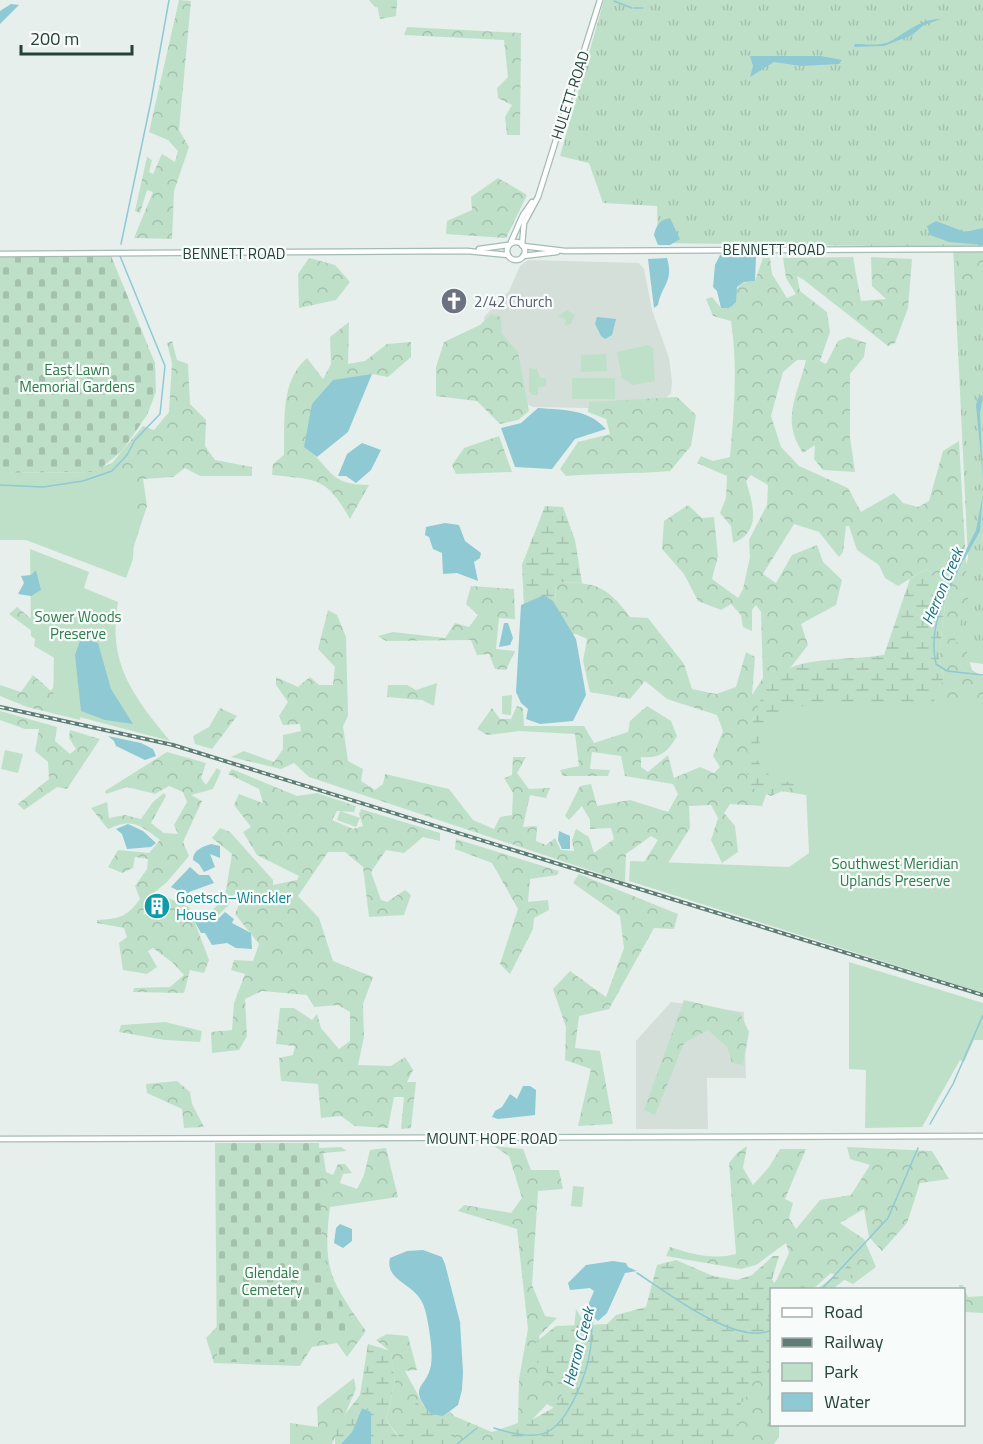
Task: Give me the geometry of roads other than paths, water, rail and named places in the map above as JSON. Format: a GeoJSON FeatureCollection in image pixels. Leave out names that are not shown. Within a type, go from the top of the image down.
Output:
{"type":"FeatureCollection","features":[{"type":"Feature","properties":{"kind":"street","name":"HULETT ROAD"},"geometry":{"type":"LineString","coordinates":[[523,256],[524,223],[540,189],[600,0]]}},
{"type":"Feature","properties":{"kind":"street","name":"HULETT ROAD"},"geometry":{"type":"LineString","coordinates":[[510,244],[523,215],[540,189]]}},
{"type":"Feature","properties":{"kind":"street","name":"BENNETT ROAD"},"geometry":{"type":"LineString","coordinates":[[467,251],[510,244],[565,251]]}},
{"type":"Feature","properties":{"kind":"street"},"geometry":{"type":"LineString","coordinates":[[508,255],[510,244]]}},
{"type":"Feature","properties":{"kind":"street","name":"BENNETT ROAD"},"geometry":{"type":"LineString","coordinates":[[0,254],[467,251],[508,255],[515,260],[523,256],[565,251],[983,249]]}},
{"type":"Feature","properties":{"kind":"street","name":"MOUNT HOPE ROAD"},"geometry":{"type":"LineString","coordinates":[[0,1139],[983,1136]]}},
{"type":"Feature","properties":{"kind":"water"},"geometry":{"type":"Polygon","coordinates":[[[11,4],[19,5],[0,24],[0,11],[11,4]]]}},
{"type":"Feature","properties":{"kind":"water"},"geometry":{"type":"Polygon","coordinates":[[[941,19],[924,25],[912,35],[884,46],[854,47],[855,44],[889,42],[920,23],[941,19]]]}},
{"type":"Feature","properties":{"kind":"water"},"geometry":{"type":"Polygon","coordinates":[[[750,56],[821,56],[842,60],[839,64],[801,66],[774,62],[750,77],[753,66],[750,56]]]}},
{"type":"Feature","properties":{"kind":"water"},"geometry":{"type":"Polygon","coordinates":[[[670,218],[680,239],[670,245],[658,245],[654,235],[656,228],[659,223],[670,218]]]}},
{"type":"Feature","properties":{"kind":"water"},"geometry":{"type":"Polygon","coordinates":[[[936,221],[965,232],[983,228],[983,245],[949,242],[930,235],[927,226],[936,221]]]}},
{"type":"Feature","properties":{"kind":"water"},"geometry":{"type":"Polygon","coordinates":[[[720,255],[756,257],[755,281],[744,282],[737,287],[736,302],[729,308],[721,308],[717,291],[713,287],[715,265],[720,255]]]}},
{"type":"Feature","properties":{"kind":"water"},"geometry":{"type":"Polygon","coordinates":[[[667,258],[668,278],[658,305],[654,308],[648,259],[667,258]]]}},
{"type":"Feature","properties":{"kind":"water"},"geometry":{"type":"Polygon","coordinates":[[[597,317],[616,319],[612,335],[605,339],[601,336],[595,324],[597,317]]]}},
{"type":"Feature","properties":{"kind":"water"},"geometry":{"type":"Polygon","coordinates":[[[372,374],[348,432],[317,457],[304,447],[312,404],[333,380],[372,374]]]}},
{"type":"Feature","properties":{"kind":"water"},"geometry":{"type":"Polygon","coordinates":[[[983,395],[980,413],[983,480],[976,405],[978,398],[983,395]]]}},
{"type":"Feature","properties":{"kind":"water"},"geometry":{"type":"Polygon","coordinates":[[[538,408],[583,414],[599,422],[606,429],[575,439],[552,469],[515,467],[501,428],[521,423],[538,408]]]}},
{"type":"Feature","properties":{"kind":"water"},"geometry":{"type":"Polygon","coordinates":[[[362,443],[381,450],[371,470],[356,483],[346,476],[338,476],[347,454],[362,443]]]}},
{"type":"Feature","properties":{"kind":"water"},"geometry":{"type":"Polygon","coordinates":[[[983,494],[980,531],[964,560],[962,558],[976,530],[983,494]]]}},
{"type":"Feature","properties":{"kind":"water"},"geometry":{"type":"Polygon","coordinates":[[[445,523],[459,525],[465,541],[481,553],[480,558],[474,562],[478,581],[457,573],[443,574],[442,553],[433,549],[429,537],[425,535],[426,527],[445,523]]]}},
{"type":"Feature","properties":{"kind":"water"},"geometry":{"type":"Polygon","coordinates":[[[36,570],[41,590],[31,596],[18,594],[24,583],[21,576],[31,575],[36,570]]]}},
{"type":"Feature","properties":{"kind":"water"},"geometry":{"type":"Polygon","coordinates":[[[544,595],[553,601],[576,639],[586,695],[573,721],[540,724],[526,719],[528,709],[521,703],[516,692],[521,605],[544,595]]]}},
{"type":"Feature","properties":{"kind":"water"},"geometry":{"type":"Polygon","coordinates":[[[504,623],[508,623],[513,638],[510,645],[499,647],[504,623]]]}},
{"type":"Feature","properties":{"kind":"water"},"geometry":{"type":"Polygon","coordinates":[[[81,638],[98,643],[111,689],[133,724],[105,720],[81,711],[75,655],[81,638]]]}},
{"type":"Feature","properties":{"kind":"water"},"geometry":{"type":"Polygon","coordinates":[[[108,736],[141,743],[153,749],[156,756],[145,760],[116,746],[108,736]]]}},
{"type":"Feature","properties":{"kind":"water"},"geometry":{"type":"Polygon","coordinates":[[[128,824],[143,831],[156,843],[151,847],[127,849],[122,834],[116,829],[128,824]]]}},
{"type":"Feature","properties":{"kind":"water"},"geometry":{"type":"Polygon","coordinates":[[[559,831],[570,836],[570,849],[562,849],[558,840],[559,831]]]}},
{"type":"Feature","properties":{"kind":"water"},"geometry":{"type":"Polygon","coordinates":[[[211,844],[220,846],[220,858],[210,854],[215,867],[204,872],[193,857],[199,849],[211,844]]]}},
{"type":"Feature","properties":{"kind":"water"},"geometry":{"type":"Polygon","coordinates":[[[190,867],[199,875],[209,875],[214,883],[189,892],[188,896],[171,887],[190,867]]]}},
{"type":"Feature","properties":{"kind":"water"},"geometry":{"type":"Polygon","coordinates":[[[225,912],[234,919],[232,923],[251,933],[252,949],[236,948],[227,943],[212,945],[205,933],[201,933],[195,922],[198,918],[217,920],[225,912]]]}},
{"type":"Feature","properties":{"kind":"water"},"geometry":{"type":"Polygon","coordinates":[[[523,1086],[530,1086],[536,1090],[535,1115],[498,1119],[492,1117],[510,1094],[517,1099],[523,1086]]]}},
{"type":"Feature","properties":{"kind":"water"},"geometry":{"type":"Polygon","coordinates":[[[340,1224],[352,1229],[352,1241],[343,1248],[334,1243],[336,1228],[340,1224]]]}},
{"type":"Feature","properties":{"kind":"water"},"geometry":{"type":"Polygon","coordinates":[[[423,1250],[442,1257],[460,1322],[462,1390],[458,1405],[443,1416],[431,1414],[424,1405],[419,1392],[429,1373],[432,1360],[425,1309],[414,1291],[398,1280],[389,1265],[390,1258],[407,1251],[423,1250]]]}},
{"type":"Feature","properties":{"kind":"water"},"geometry":{"type":"Polygon","coordinates":[[[613,1261],[626,1263],[628,1267],[637,1271],[625,1273],[607,1313],[598,1321],[586,1310],[594,1291],[590,1288],[570,1290],[568,1283],[586,1265],[613,1261]]]}},
{"type":"Feature","properties":{"kind":"water"},"geometry":{"type":"Polygon","coordinates":[[[362,1408],[371,1412],[371,1444],[341,1444],[352,1432],[362,1408]]]}},
{"type":"Feature","properties":{"kind":"waterway"},"geometry":{"type":"LineString","coordinates":[[121,244],[151,101],[169,0]]}},
{"type":"Feature","properties":{"kind":"waterway"},"geometry":{"type":"LineString","coordinates":[[614,1],[632,8]]}},
{"type":"Feature","properties":{"kind":"waterway"},"geometry":{"type":"LineString","coordinates":[[634,8],[643,8]]}},
{"type":"Feature","properties":{"kind":"waterway"},"geometry":{"type":"LineString","coordinates":[[0,485],[43,487],[83,481],[112,471],[127,455],[135,440],[160,414],[165,366],[120,256]]}},
{"type":"Feature","properties":{"kind":"waterway","name":"Herron Creek"},"geometry":{"type":"LineString","coordinates":[[963,558],[940,610],[934,636],[936,664],[947,671],[983,675]]}},
{"type":"Feature","properties":{"kind":"waterway","name":"Herron Creek"},"geometry":{"type":"LineString","coordinates":[[930,1124],[953,1084],[983,1015]]}},
{"type":"Feature","properties":{"kind":"waterway","name":"Herron Creek"},"geometry":{"type":"LineString","coordinates":[[823,1288],[888,1218],[918,1148]]}},
{"type":"Feature","properties":{"kind":"waterway","name":"Herron Creek"},"geometry":{"type":"LineString","coordinates":[[637,1273],[683,1304],[721,1324],[740,1331],[757,1333],[770,1330]]}},
{"type":"Feature","properties":{"kind":"waterway","name":"Herron Creek"},"geometry":{"type":"LineString","coordinates":[[494,1428],[516,1434],[539,1435],[546,1433],[559,1423],[572,1404],[585,1370],[591,1347],[593,1319]]}},
{"type":"Feature","properties":{"kind":"waterway","name":"Herron Creek"},"geometry":{"type":"LineString","coordinates":[[457,1444],[477,1428]]}},
{"type":"Feature","properties":{"kind":"railway"},"geometry":{"type":"LineString","coordinates":[[0,707],[173,745],[983,995]]}},
{"type":"Feature","properties":{"kind":"place","name":"2/42 Church"},"geometry":{"type":"Point","coordinates":[454,301]}},
{"type":"Feature","properties":{"kind":"place","name":"Goetsch–Winckler House"},"geometry":{"type":"Point","coordinates":[157,906]}},
{"type":"Feature","properties":{"kind":"park label","name":"East Lawn Memorial Gardens"},"geometry":{"type":"Point","coordinates":[77,378]}},
{"type":"Feature","properties":{"kind":"park label","name":"Sower Woods Preserve"},"geometry":{"type":"Point","coordinates":[78,624]}},
{"type":"Feature","properties":{"kind":"park label","name":"Southwest Meridian Uplands Preserve"},"geometry":{"type":"Point","coordinates":[895,872]}},
{"type":"Feature","properties":{"kind":"park label","name":"Glendale Cemetery"},"geometry":{"type":"Point","coordinates":[272,1280]}}]}
